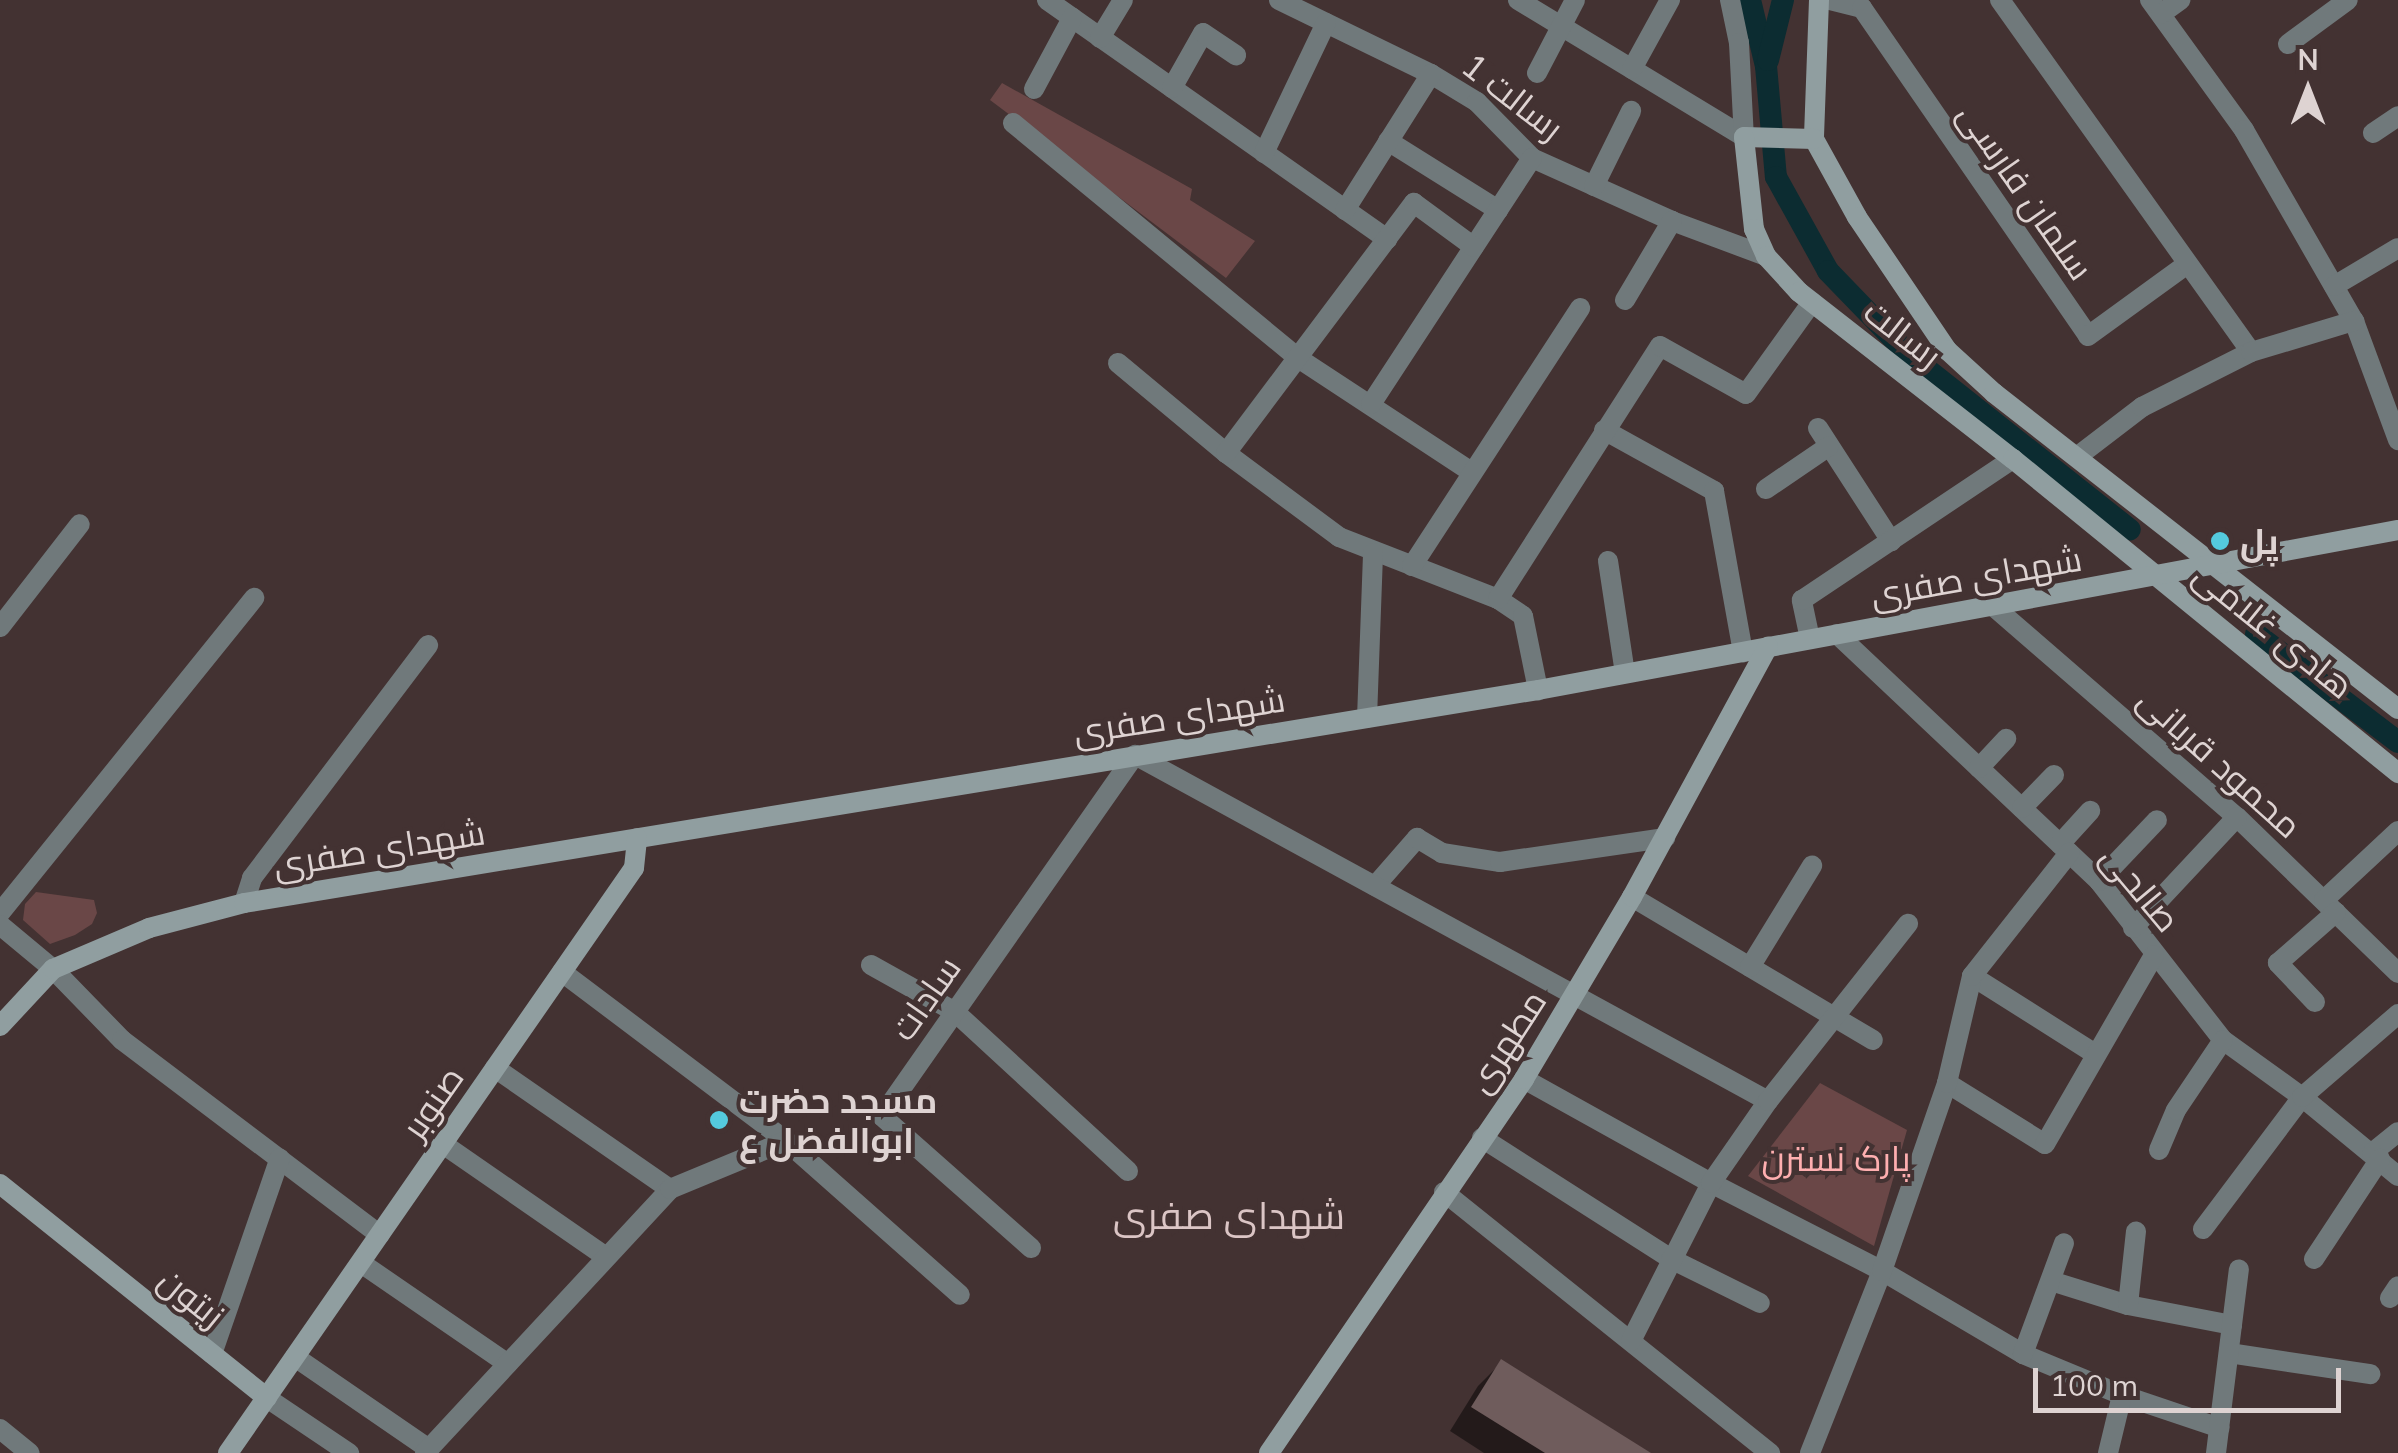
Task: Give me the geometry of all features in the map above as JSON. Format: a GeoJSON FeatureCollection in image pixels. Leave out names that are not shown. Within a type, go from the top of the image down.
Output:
{"type":"FeatureCollection","features":[{"type":"Feature","properties":{"kind":"street"},"geometry":{"type":"LineString","coordinates":[[1047,0],[1387,239]]}},
{"type":"Feature","properties":{"kind":"street"},"geometry":{"type":"LineString","coordinates":[[1100,38],[1124,0]]}},
{"type":"Feature","properties":{"kind":"street","name":"رسالت 1"},"geometry":{"type":"LineString","coordinates":[[1279,0],[1431,74],[1477,102],[1532,158],[1672,221],[1766,256]]}},
{"type":"Feature","properties":{"kind":"street"},"geometry":{"type":"LineString","coordinates":[[1519,0],[1744,137],[1814,139],[1818,0]]}},
{"type":"Feature","properties":{"kind":"street"},"geometry":{"type":"LineString","coordinates":[[1537,74],[1575,0]]}},
{"type":"Feature","properties":{"kind":"street"},"geometry":{"type":"LineString","coordinates":[[1632,69],[1670,0]]}},
{"type":"Feature","properties":{"kind":"street"},"geometry":{"type":"LineString","coordinates":[[1730,0],[1739,43],[1744,137]]}},
{"type":"Feature","properties":{"kind":"street","name":"سلمان فارسی"},"geometry":{"type":"LineString","coordinates":[[1830,0],[1862,8],[2088,336],[2187,264]]}},
{"type":"Feature","properties":{"kind":"street"},"geometry":{"type":"LineString","coordinates":[[2000,0],[2251,352]]}},
{"type":"Feature","properties":{"kind":"street"},"geometry":{"type":"LineString","coordinates":[[2180,0],[2155,7],[2244,130],[2334,286],[2354,322],[2398,440]]}},
{"type":"Feature","properties":{"kind":"street"},"geometry":{"type":"LineString","coordinates":[[2288,44],[2348,0]]}},
{"type":"Feature","properties":{"kind":"street"},"geometry":{"type":"LineString","coordinates":[[1034,90],[1072,18]]}},
{"type":"Feature","properties":{"kind":"street"},"geometry":{"type":"LineString","coordinates":[[1264,153],[1326,23]]}},
{"type":"Feature","properties":{"kind":"street"},"geometry":{"type":"LineString","coordinates":[[1172,88],[1203,33],[1236,55]]}},
{"type":"Feature","properties":{"kind":"street"},"geometry":{"type":"LineString","coordinates":[[1345,210],[1431,74]]}},
{"type":"Feature","properties":{"kind":"street"},"geometry":{"type":"LineString","coordinates":[[1594,186],[1631,111]]}},
{"type":"Feature","properties":{"kind":"street"},"geometry":{"type":"LineString","coordinates":[[2373,133],[2398,116]]}},
{"type":"Feature","properties":{"kind":"street"},"geometry":{"type":"LineString","coordinates":[[1013,123],[1298,358],[1470,471]]}},
{"type":"Feature","properties":{"kind":"street","name":"رسالت"},"geometry":{"type":"LineString","coordinates":[[1744,137],[1754,229],[1766,256],[1812,302],[2156,576]]}},
{"type":"Feature","properties":{"kind":"street","name":"رسالت"},"geometry":{"type":"LineString","coordinates":[[1814,139],[1866,231],[1948,350],[1994,393],[2216,564]]}},
{"type":"Feature","properties":{"kind":"street"},"geometry":{"type":"LineString","coordinates":[[1388,142],[1498,210]]}},
{"type":"Feature","properties":{"kind":"street"},"geometry":{"type":"LineString","coordinates":[[1371,404],[1532,158]]}},
{"type":"Feature","properties":{"kind":"street"},"geometry":{"type":"LineString","coordinates":[[1226,453],[1414,202],[1474,246]]}},
{"type":"Feature","properties":{"kind":"street"},"geometry":{"type":"LineString","coordinates":[[1625,300],[1672,221]]}},
{"type":"Feature","properties":{"kind":"street"},"geometry":{"type":"LineString","coordinates":[[2334,286],[2398,248]]}},
{"type":"Feature","properties":{"kind":"street"},"geometry":{"type":"LineString","coordinates":[[1498,599],[1660,346],[1746,394],[1812,302]]}},
{"type":"Feature","properties":{"kind":"street"},"geometry":{"type":"LineString","coordinates":[[1412,566],[1470,471],[1580,308]]}},
{"type":"Feature","properties":{"kind":"street"},"geometry":{"type":"LineString","coordinates":[[2078,456],[2142,407],[2251,352],[2354,322]]}},
{"type":"Feature","properties":{"kind":"street"},"geometry":{"type":"LineString","coordinates":[[1118,364],[1226,453],[1339,536],[1498,599],[1523,616],[1538,690]]}},
{"type":"Feature","properties":{"kind":"street"},"geometry":{"type":"LineString","coordinates":[[1604,430],[1714,491],[1743,652]]}},
{"type":"Feature","properties":{"kind":"street"},"geometry":{"type":"LineString","coordinates":[[1766,490],[1823,437],[1891,541]]}},
{"type":"Feature","properties":{"kind":"street"},"geometry":{"type":"LineString","coordinates":[[1810,639],[1802,600],[2013,459]]}},
{"type":"Feature","properties":{"kind":"street"},"geometry":{"type":"LineString","coordinates":[[0,627],[80,524]]}},
{"type":"Feature","properties":{"kind":"street","name":"شهدای صفری"},"geometry":{"type":"LineString","coordinates":[[0,1026],[52,969],[149,928],[244,903],[1538,690],[2398,530]]}},
{"type":"Feature","properties":{"kind":"street"},"geometry":{"type":"LineString","coordinates":[[1367,718],[1373,552]]}},
{"type":"Feature","properties":{"kind":"street"},"geometry":{"type":"LineString","coordinates":[[1608,561],[1625,674]]}},
{"type":"Feature","properties":{"kind":"street","name":"هادی غلامی"},"geometry":{"type":"LineString","coordinates":[[2216,564],[2398,709]]}},
{"type":"Feature","properties":{"kind":"street","name":"هادی غلامی"},"geometry":{"type":"LineString","coordinates":[[2156,576],[2398,773]]}},
{"type":"Feature","properties":{"kind":"street"},"geometry":{"type":"LineString","coordinates":[[0,913],[254,598]]}},
{"type":"Feature","properties":{"kind":"street","name":"محمود قربانی"},"geometry":{"type":"LineString","coordinates":[[1993,606],[2237,816],[2398,973]]}},
{"type":"Feature","properties":{"kind":"street","name":"صالحی"},"geometry":{"type":"LineString","coordinates":[[1837,634],[2099,881],[2223,1040],[2302,1096],[2398,1176]]}},
{"type":"Feature","properties":{"kind":"street"},"geometry":{"type":"LineString","coordinates":[[244,903],[252,878],[428,645]]}},
{"type":"Feature","properties":{"kind":"street","name":"مطهری"},"geometry":{"type":"LineString","coordinates":[[1270,1453],[1524,1079],[1632,897],[1768,647]]}},
{"type":"Feature","properties":{"kind":"street"},"geometry":{"type":"LineString","coordinates":[[1979,768],[2006,740]]}},
{"type":"Feature","properties":{"kind":"street"},"geometry":{"type":"LineString","coordinates":[[1136,755],[1768,1102]]}},
{"type":"Feature","properties":{"kind":"street","name":"سادات"},"geometry":{"type":"LineString","coordinates":[[1031,1248],[882,1116],[1136,755]]}},
{"type":"Feature","properties":{"kind":"street"},"geometry":{"type":"LineString","coordinates":[[2022,808],[2054,775]]}},
{"type":"Feature","properties":{"kind":"street"},"geometry":{"type":"LineString","coordinates":[[1810,1453],[1882,1271],[1947,1083],[1972,976],[2090,812]]}},
{"type":"Feature","properties":{"kind":"street"},"geometry":{"type":"LineString","coordinates":[[2133,928],[2237,816]]}},
{"type":"Feature","properties":{"kind":"street"},"geometry":{"type":"LineString","coordinates":[[2099,881],[2156,820]]}},
{"type":"Feature","properties":{"kind":"street"},"geometry":{"type":"LineString","coordinates":[[2315,1002],[2278,963],[2398,831]]}},
{"type":"Feature","properties":{"kind":"street","name":"صنوبر"},"geometry":{"type":"LineString","coordinates":[[228,1453],[634,868],[638,838]]}},
{"type":"Feature","properties":{"kind":"street"},"geometry":{"type":"LineString","coordinates":[[1375,886],[1417,838],[1442,854],[1500,862],[1665,838]]}},
{"type":"Feature","properties":{"kind":"street"},"geometry":{"type":"LineString","coordinates":[[1750,967],[1812,866]]}},
{"type":"Feature","properties":{"kind":"street"},"geometry":{"type":"LineString","coordinates":[[1632,897],[1873,1040]]}},
{"type":"Feature","properties":{"kind":"street"},"geometry":{"type":"LineString","coordinates":[[1631,1342],[1711,1183],[1768,1102],[1908,924]]}},
{"type":"Feature","properties":{"kind":"street"},"geometry":{"type":"LineString","coordinates":[[0,925],[52,969],[122,1040],[380,1234]]}},
{"type":"Feature","properties":{"kind":"street"},"geometry":{"type":"LineString","coordinates":[[1947,1083],[2046,1144],[2094,1053],[2154,955]]}},
{"type":"Feature","properties":{"kind":"street"},"geometry":{"type":"LineString","coordinates":[[870,966],[955,1012],[1128,1171]]}},
{"type":"Feature","properties":{"kind":"street"},"geometry":{"type":"LineString","coordinates":[[562,972],[786,1141],[960,1296]]}},
{"type":"Feature","properties":{"kind":"street"},"geometry":{"type":"LineString","coordinates":[[1972,976],[2094,1053]]}},
{"type":"Feature","properties":{"kind":"street"},"geometry":{"type":"LineString","coordinates":[[2204,1229],[2302,1096],[2398,1014]]}},
{"type":"Feature","properties":{"kind":"street"},"geometry":{"type":"LineString","coordinates":[[2158,1150],[2176,1110],[2223,1040]]}},
{"type":"Feature","properties":{"kind":"street"},"geometry":{"type":"LineString","coordinates":[[495,1068],[670,1189]]}},
{"type":"Feature","properties":{"kind":"street"},"geometry":{"type":"LineString","coordinates":[[1524,1079],[1711,1183],[1882,1271],[2023,1354],[2122,1395],[2220,1428]]}},
{"type":"Feature","properties":{"kind":"street"},"geometry":{"type":"LineString","coordinates":[[2314,1259],[2376,1156],[2398,1132]]}},
{"type":"Feature","properties":{"kind":"street"},"geometry":{"type":"LineString","coordinates":[[1482,1138],[1672,1259],[1760,1302]]}},
{"type":"Feature","properties":{"kind":"street"},"geometry":{"type":"LineString","coordinates":[[295,1357],[427,1451],[670,1189],[786,1141]]}},
{"type":"Feature","properties":{"kind":"street"},"geometry":{"type":"LineString","coordinates":[[442,1144],[606,1257]]}},
{"type":"Feature","properties":{"kind":"street"},"geometry":{"type":"LineString","coordinates":[[212,1354],[280,1158]]}},
{"type":"Feature","properties":{"kind":"street","name":"زیتون"},"geometry":{"type":"LineString","coordinates":[[0,1184],[266,1398],[349,1453]]}},
{"type":"Feature","properties":{"kind":"street"},"geometry":{"type":"LineString","coordinates":[[1444,1192],[1768,1452]]}},
{"type":"Feature","properties":{"kind":"street"},"geometry":{"type":"LineString","coordinates":[[2128,1305],[2136,1230]]}},
{"type":"Feature","properties":{"kind":"street"},"geometry":{"type":"LineString","coordinates":[[2023,1354],[2064,1243]]}},
{"type":"Feature","properties":{"kind":"street"},"geometry":{"type":"LineString","coordinates":[[361,1262],[508,1364]]}},
{"type":"Feature","properties":{"kind":"street"},"geometry":{"type":"LineString","coordinates":[[2216,1453],[2239,1270]]}},
{"type":"Feature","properties":{"kind":"street"},"geometry":{"type":"LineString","coordinates":[[2050,1281],[2128,1305],[2232,1325]]}},
{"type":"Feature","properties":{"kind":"street"},"geometry":{"type":"LineString","coordinates":[[2229,1353],[2370,1374]]}},
{"type":"Feature","properties":{"kind":"street"},"geometry":{"type":"LineString","coordinates":[[2108,1453],[2122,1395]]}},
{"type":"Feature","properties":{"kind":"street"},"geometry":{"type":"LineString","coordinates":[[0,1429],[30,1453]]}},
{"type":"Feature","properties":{"kind":"green space"},"geometry":{"type":"Polygon","coordinates":[[[1002,83],[1192,189],[1190,200],[1255,241],[1226,278],[990,100],[1002,83]]]}},
{"type":"Feature","properties":{"kind":"green space"},"geometry":{"type":"Polygon","coordinates":[[[36,892],[94,900],[97,913],[92,924],[50,944],[23,920],[25,904],[36,892]]]}},
{"type":"Feature","properties":{"kind":"green space","name":"پارک نسترن"},"geometry":{"type":"Polygon","coordinates":[[[1820,1083],[1907,1130],[1874,1246],[1748,1176],[1820,1083]]]}},
{"type":"Feature","properties":{"kind":"building"},"geometry":{"type":"Polygon","coordinates":[[[1501,1359],[1651,1453],[1545,1453],[1471,1407],[1501,1359]]]}},
{"type":"Feature","properties":{"kind":"waterway"},"geometry":{"type":"LineString","coordinates":[[1750,0],[1766,66],[1776,177],[1828,271],[1910,356],[2130,530]]}},
{"type":"Feature","properties":{"kind":"waterway"},"geometry":{"type":"LineString","coordinates":[[1768,60],[1783,0]]}},
{"type":"Feature","properties":{"kind":"waterway"},"geometry":{"type":"LineString","coordinates":[[2256,634],[2398,742]]}},
{"type":"Feature","properties":{"kind":"place","name":"پل"},"geometry":{"type":"Point","coordinates":[2220,541]}},
{"type":"Feature","properties":{"kind":"place","name":"مسجد حضرت ابوالفضل ع"},"geometry":{"type":"Point","coordinates":[719,1120]}},
{"type":"Feature","properties":{"kind":"district","name":"شهدای صفری"},"geometry":{"type":"Point","coordinates":[1229,1216]}}]}
